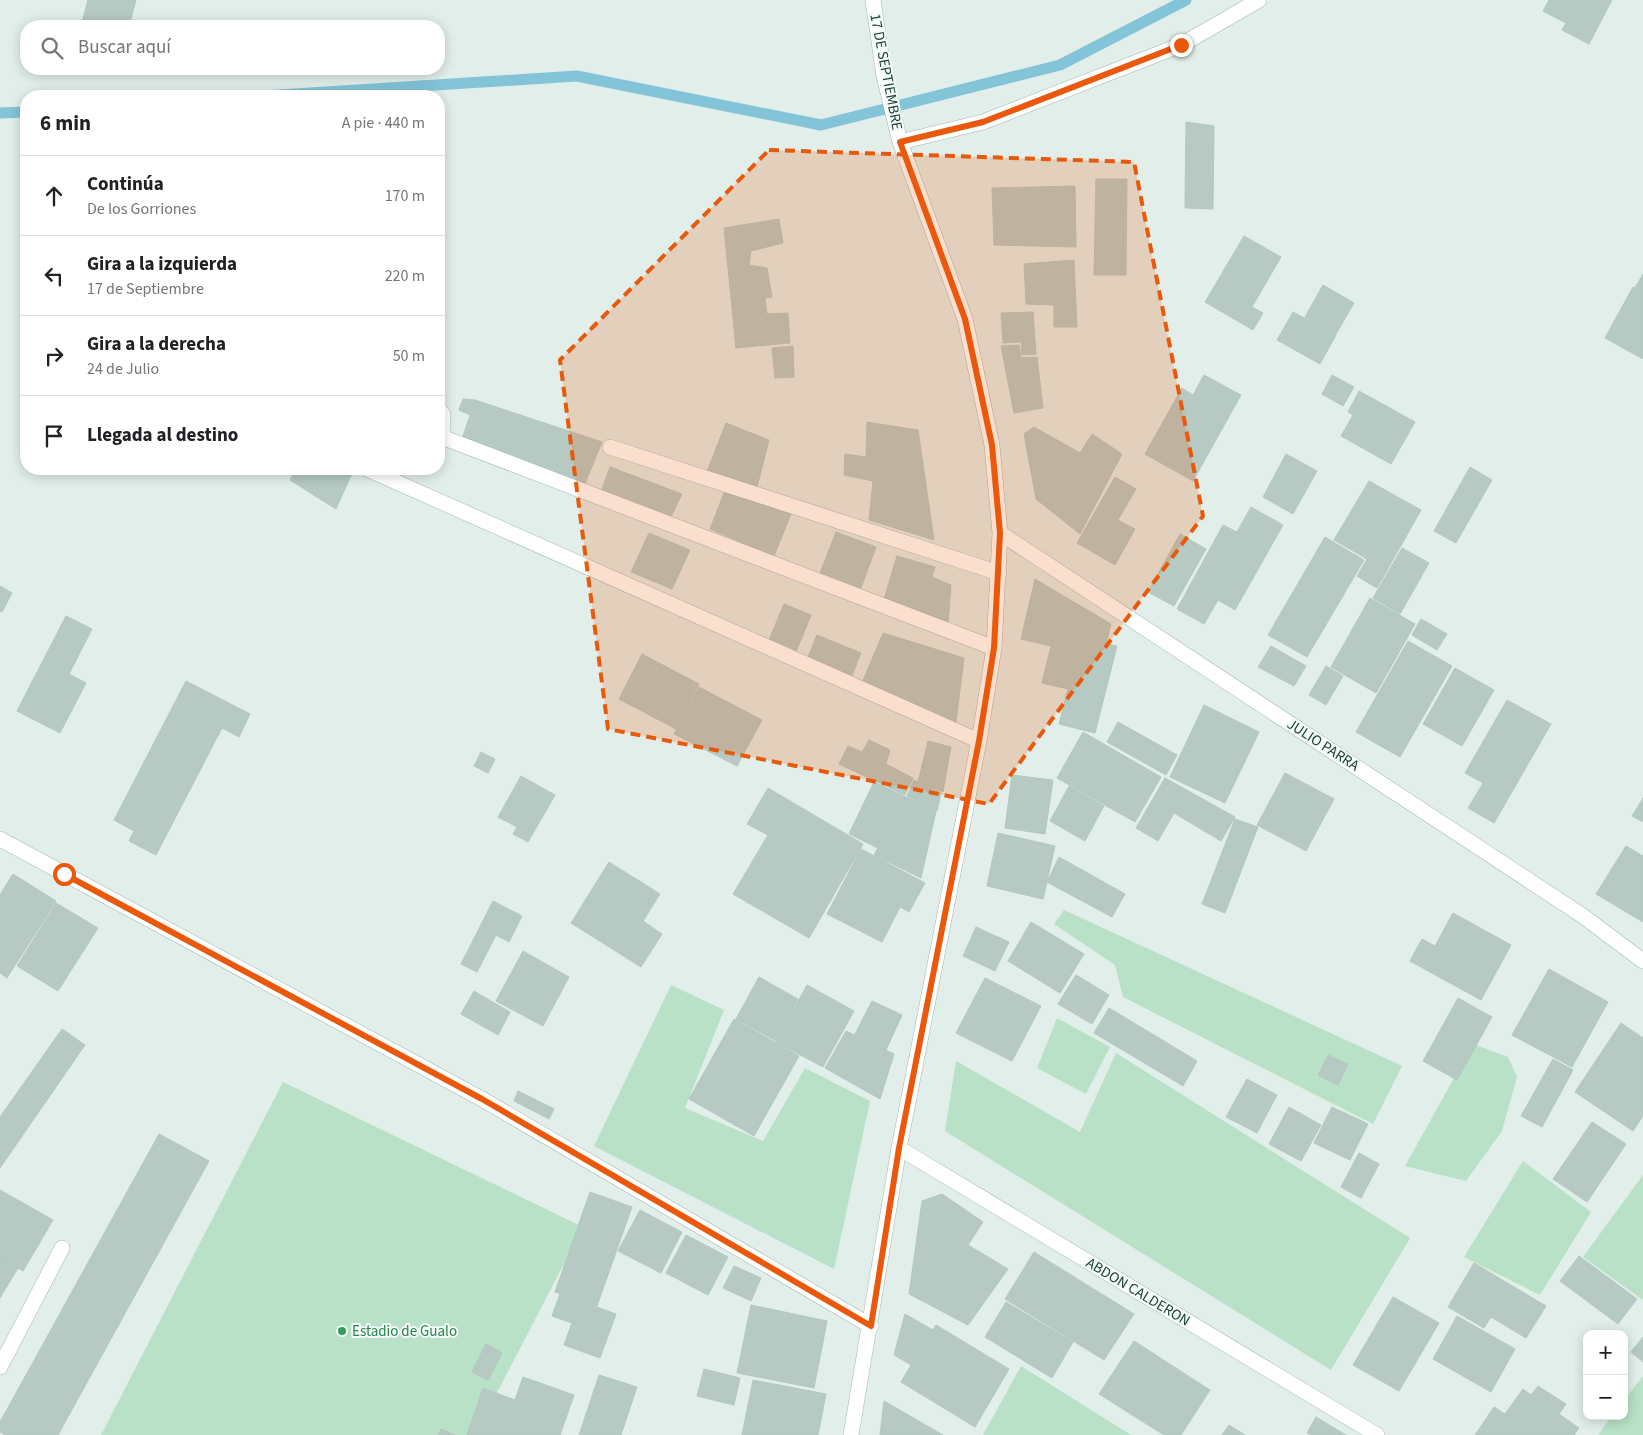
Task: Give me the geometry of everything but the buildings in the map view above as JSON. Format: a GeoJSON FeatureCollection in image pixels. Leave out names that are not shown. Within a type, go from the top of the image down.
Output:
{"type":"FeatureCollection","features":[{"type":"Feature","properties":{"kind":"street","name":"17 DE SEPTIEMBRE"},"geometry":{"type":"LineString","coordinates":[[852,1435],[899,1148],[979,741],[994,648],[1000,533],[992,445],[965,319],[900,142],[884,76],[873,0]]}},
{"type":"Feature","properties":{"kind":"street"},"geometry":{"type":"LineString","coordinates":[[900,142],[983,122],[1181,45],[1259,0]]}},
{"type":"Feature","properties":{"kind":"street"},"geometry":{"type":"LineString","coordinates":[[445,437],[447,439],[994,648]]}},
{"type":"Feature","properties":{"kind":"street"},"geometry":{"type":"LineString","coordinates":[[610,447],[999,573]]}},
{"type":"Feature","properties":{"kind":"street"},"geometry":{"type":"LineString","coordinates":[[380,475],[979,741]]}},
{"type":"Feature","properties":{"kind":"street","name":"JULIO PARRA"},"geometry":{"type":"LineString","coordinates":[[1000,533],[1583,916],[1643,961]]}},
{"type":"Feature","properties":{"kind":"street"},"geometry":{"type":"LineString","coordinates":[[0,839],[482,1099],[871,1326]]}},
{"type":"Feature","properties":{"kind":"street","name":"ABDON CALDERON"},"geometry":{"type":"LineString","coordinates":[[899,1148],[1378,1435]]}},
{"type":"Feature","properties":{"kind":"street"},"geometry":{"type":"LineString","coordinates":[[0,1367],[62,1248]]}},
{"type":"Feature","properties":{"kind":"highlighted area"},"geometry":{"type":"Polygon","coordinates":[[[769,150],[1134,162],[1203,516],[989,804],[608,729],[560,360],[769,150]]]}},
{"type":"Feature","properties":{"kind":"green space"},"geometry":{"type":"Polygon","coordinates":[[[1064,910],[1402,1066],[1373,1124],[1123,997],[1115,965],[1054,924],[1064,910]]]}},
{"type":"Feature","properties":{"kind":"green space"},"geometry":{"type":"Polygon","coordinates":[[[671,985],[724,1010],[685,1108],[763,1141],[805,1068],[870,1101],[834,1269],[594,1146],[671,985]]]}},
{"type":"Feature","properties":{"kind":"green space"},"geometry":{"type":"Polygon","coordinates":[[[1057,1018],[1110,1047],[1086,1094],[1037,1068],[1057,1018]]]}},
{"type":"Feature","properties":{"kind":"green space"},"geometry":{"type":"Polygon","coordinates":[[[1473,1044],[1508,1057],[1517,1077],[1502,1131],[1466,1181],[1405,1166],[1473,1044]]]}},
{"type":"Feature","properties":{"kind":"green space"},"geometry":{"type":"Polygon","coordinates":[[[1116,1053],[1410,1238],[1331,1370],[945,1131],[956,1061],[1080,1132],[1116,1053]]]}},
{"type":"Feature","properties":{"kind":"green space","name":"Estadio de Gualo"},"geometry":{"type":"Polygon","coordinates":[[[283,1082],[583,1227],[475,1435],[101,1435],[283,1082]]]}},
{"type":"Feature","properties":{"kind":"green space"},"geometry":{"type":"Polygon","coordinates":[[[1523,1161],[1591,1212],[1540,1295],[1464,1257],[1523,1161]]]}},
{"type":"Feature","properties":{"kind":"green space"},"geometry":{"type":"Polygon","coordinates":[[[1643,1175],[1643,1300],[1583,1257],[1643,1175]]]}},
{"type":"Feature","properties":{"kind":"green space"},"geometry":{"type":"Polygon","coordinates":[[[1021,1366],[1131,1435],[983,1435],[1021,1366]]]}},
{"type":"Feature","properties":{"kind":"green space"},"geometry":{"type":"Polygon","coordinates":[[[1643,1376],[1643,1435],[1598,1435],[1609,1420],[1628,1420],[1628,1395],[1643,1376]]]}},
{"type":"Feature","properties":{"kind":"waterway"},"geometry":{"type":"LineString","coordinates":[[357,90],[577,76],[821,125],[1060,65],[1186,0]]}},
{"type":"Feature","properties":{"kind":"waterway"},"geometry":{"type":"LineString","coordinates":[[0,113],[20,112]]}},
{"type":"Feature","properties":{"kind":"place","name":"Estadio de Gualo"},"geometry":{"type":"Point","coordinates":[342,1331]}},
{"type":"Feature","properties":{"kind":"route"},"geometry":{"type":"LineString","coordinates":[[64,874],[482,1099],[871,1326],[899,1148],[979,741],[994,648],[1000,533],[992,445],[965,319],[900,142],[983,122],[1181,45]]}}]}
